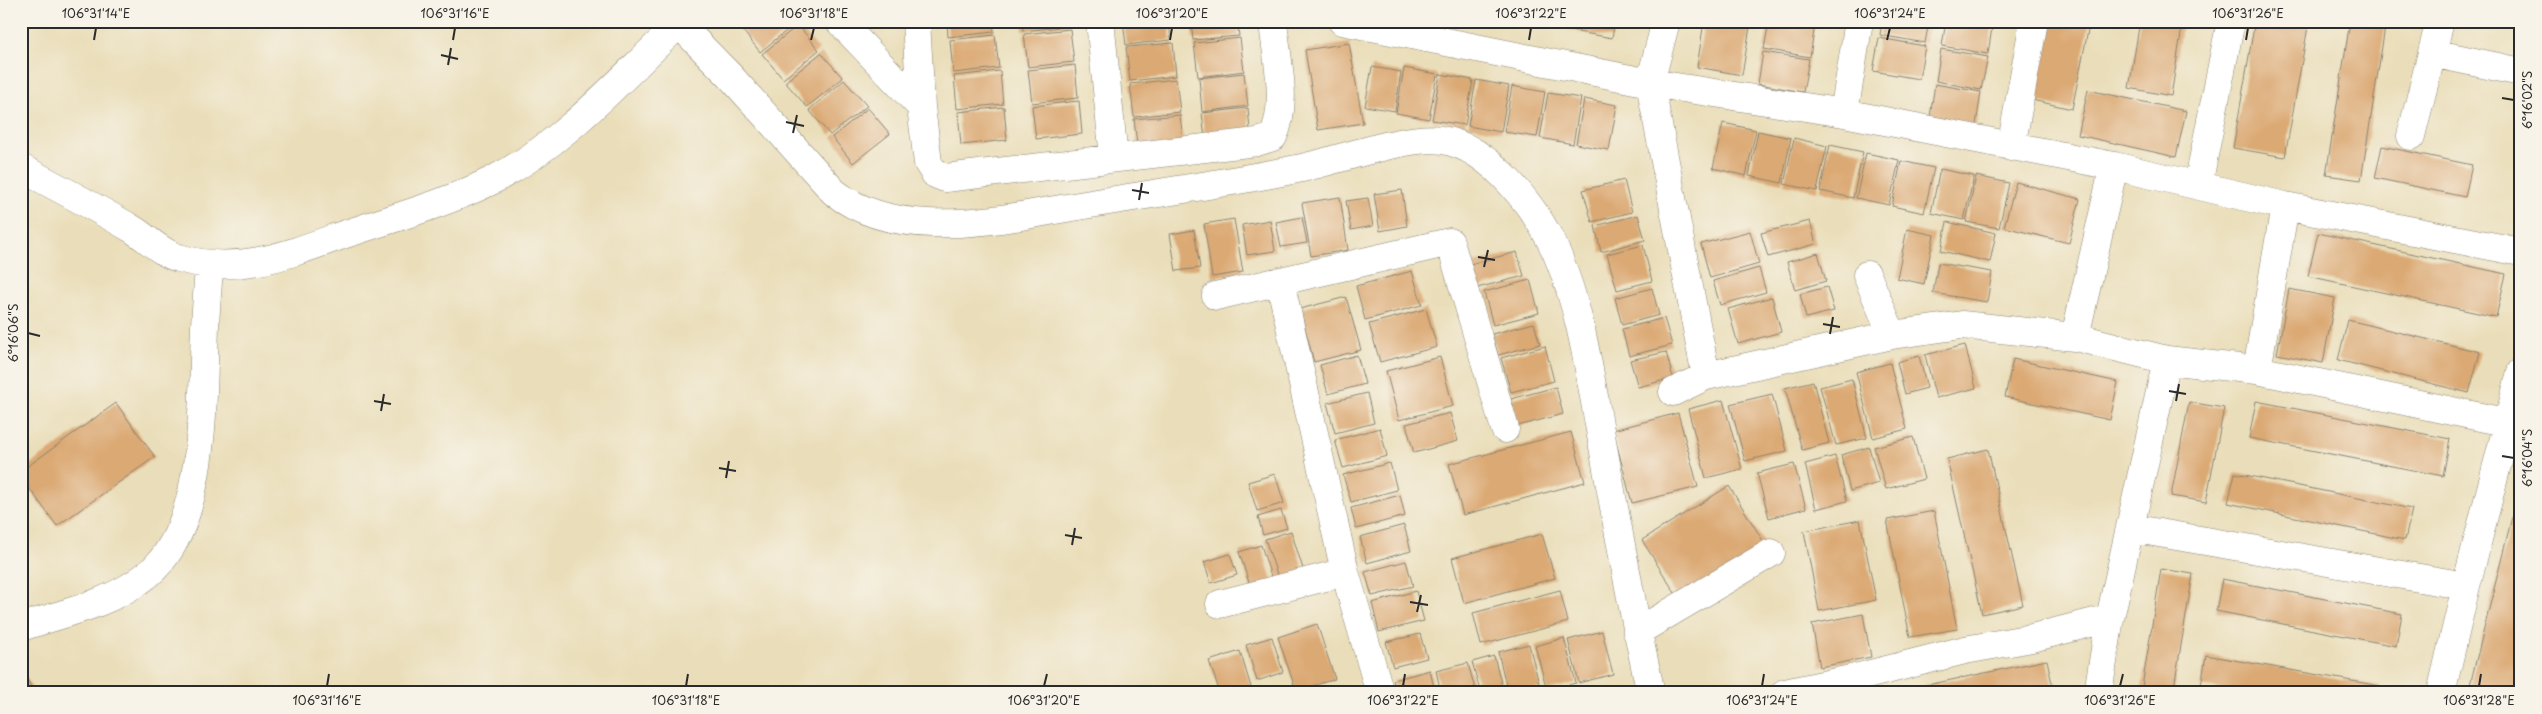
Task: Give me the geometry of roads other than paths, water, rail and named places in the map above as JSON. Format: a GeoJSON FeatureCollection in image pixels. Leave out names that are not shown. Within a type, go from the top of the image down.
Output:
{"type":"FeatureCollection","features":[{"type":"Feature","properties":{"kind":"street"},"geometry":{"type":"LineString","coordinates":[[839,21],[921,108]]}},
{"type":"Feature","properties":{"kind":"street"},"geometry":{"type":"LineString","coordinates":[[916,21],[921,108],[928,163],[935,174],[945,178],[1257,142],[1273,136],[1280,122],[1281,106],[1273,21]]}},
{"type":"Feature","properties":{"kind":"street"},"geometry":{"type":"LineString","coordinates":[[1100,21],[1114,158]]}},
{"type":"Feature","properties":{"kind":"street"},"geometry":{"type":"LineString","coordinates":[[1342,21],[1650,83],[1844,113],[2114,166],[2285,206],[2521,252]]}},
{"type":"Feature","properties":{"kind":"street"},"geometry":{"type":"LineString","coordinates":[[1666,21],[1650,83],[1706,376]]}},
{"type":"Feature","properties":{"kind":"street"},"geometry":{"type":"LineString","coordinates":[[1844,113],[1859,21]]}},
{"type":"Feature","properties":{"kind":"street"},"geometry":{"type":"LineString","coordinates":[[2012,147],[2034,21]]}},
{"type":"Feature","properties":{"kind":"street"},"geometry":{"type":"LineString","coordinates":[[2198,185],[2231,21]]}},
{"type":"Feature","properties":{"kind":"street"},"geometry":{"type":"LineString","coordinates":[[2411,136],[2440,21]]}},
{"type":"Feature","properties":{"kind":"street"},"geometry":{"type":"LineString","coordinates":[[25,177],[135,231],[177,258],[209,265],[238,266],[292,253],[450,199],[495,179],[547,144],[593,108],[677,23],[730,76],[834,192],[849,204],[865,212],[889,218],[931,222],[990,222],[1119,198],[1229,183],[1307,167],[1400,144],[1438,139],[1460,144],[1476,151],[1506,178],[1530,208],[1556,253],[1579,317],[1637,632],[1651,693]]}},
{"type":"Feature","properties":{"kind":"street"},"geometry":{"type":"LineString","coordinates":[[2432,53],[2521,72]]}},
{"type":"Feature","properties":{"kind":"street"},"geometry":{"type":"LineString","coordinates":[[2075,337],[2114,166]]}},
{"type":"Feature","properties":{"kind":"street"},"geometry":{"type":"LineString","coordinates":[[2257,370],[2285,206]]}},
{"type":"Feature","properties":{"kind":"street"},"geometry":{"type":"LineString","coordinates":[[1216,296],[1450,242],[1505,429]]}},
{"type":"Feature","properties":{"kind":"street"},"geometry":{"type":"LineString","coordinates":[[21,627],[122,592],[149,574],[160,563],[180,531],[189,503],[201,432],[209,265]]}},
{"type":"Feature","properties":{"kind":"street"},"geometry":{"type":"LineString","coordinates":[[1867,275],[1892,336]]}},
{"type":"Feature","properties":{"kind":"street"},"geometry":{"type":"LineString","coordinates":[[1280,281],[1345,572],[1380,693]]}},
{"type":"Feature","properties":{"kind":"street"},"geometry":{"type":"LineString","coordinates":[[1673,392],[1706,376],[1892,336],[1962,325],[2075,337],[2167,360],[2257,370],[2508,423]]}},
{"type":"Feature","properties":{"kind":"street"},"geometry":{"type":"LineString","coordinates":[[2098,693],[2110,618],[2167,360]]}},
{"type":"Feature","properties":{"kind":"street"},"geometry":{"type":"LineString","coordinates":[[2441,693],[2466,586],[2521,372]]}},
{"type":"Feature","properties":{"kind":"street"},"geometry":{"type":"LineString","coordinates":[[2130,528],[2466,586]]}},
{"type":"Feature","properties":{"kind":"street"},"geometry":{"type":"LineString","coordinates":[[1637,632],[1770,553]]}},
{"type":"Feature","properties":{"kind":"street"},"geometry":{"type":"LineString","coordinates":[[1220,604],[1345,572]]}},
{"type":"Feature","properties":{"kind":"street"},"geometry":{"type":"LineString","coordinates":[[1785,693],[1965,650],[2032,638],[2110,618]]}}]}
